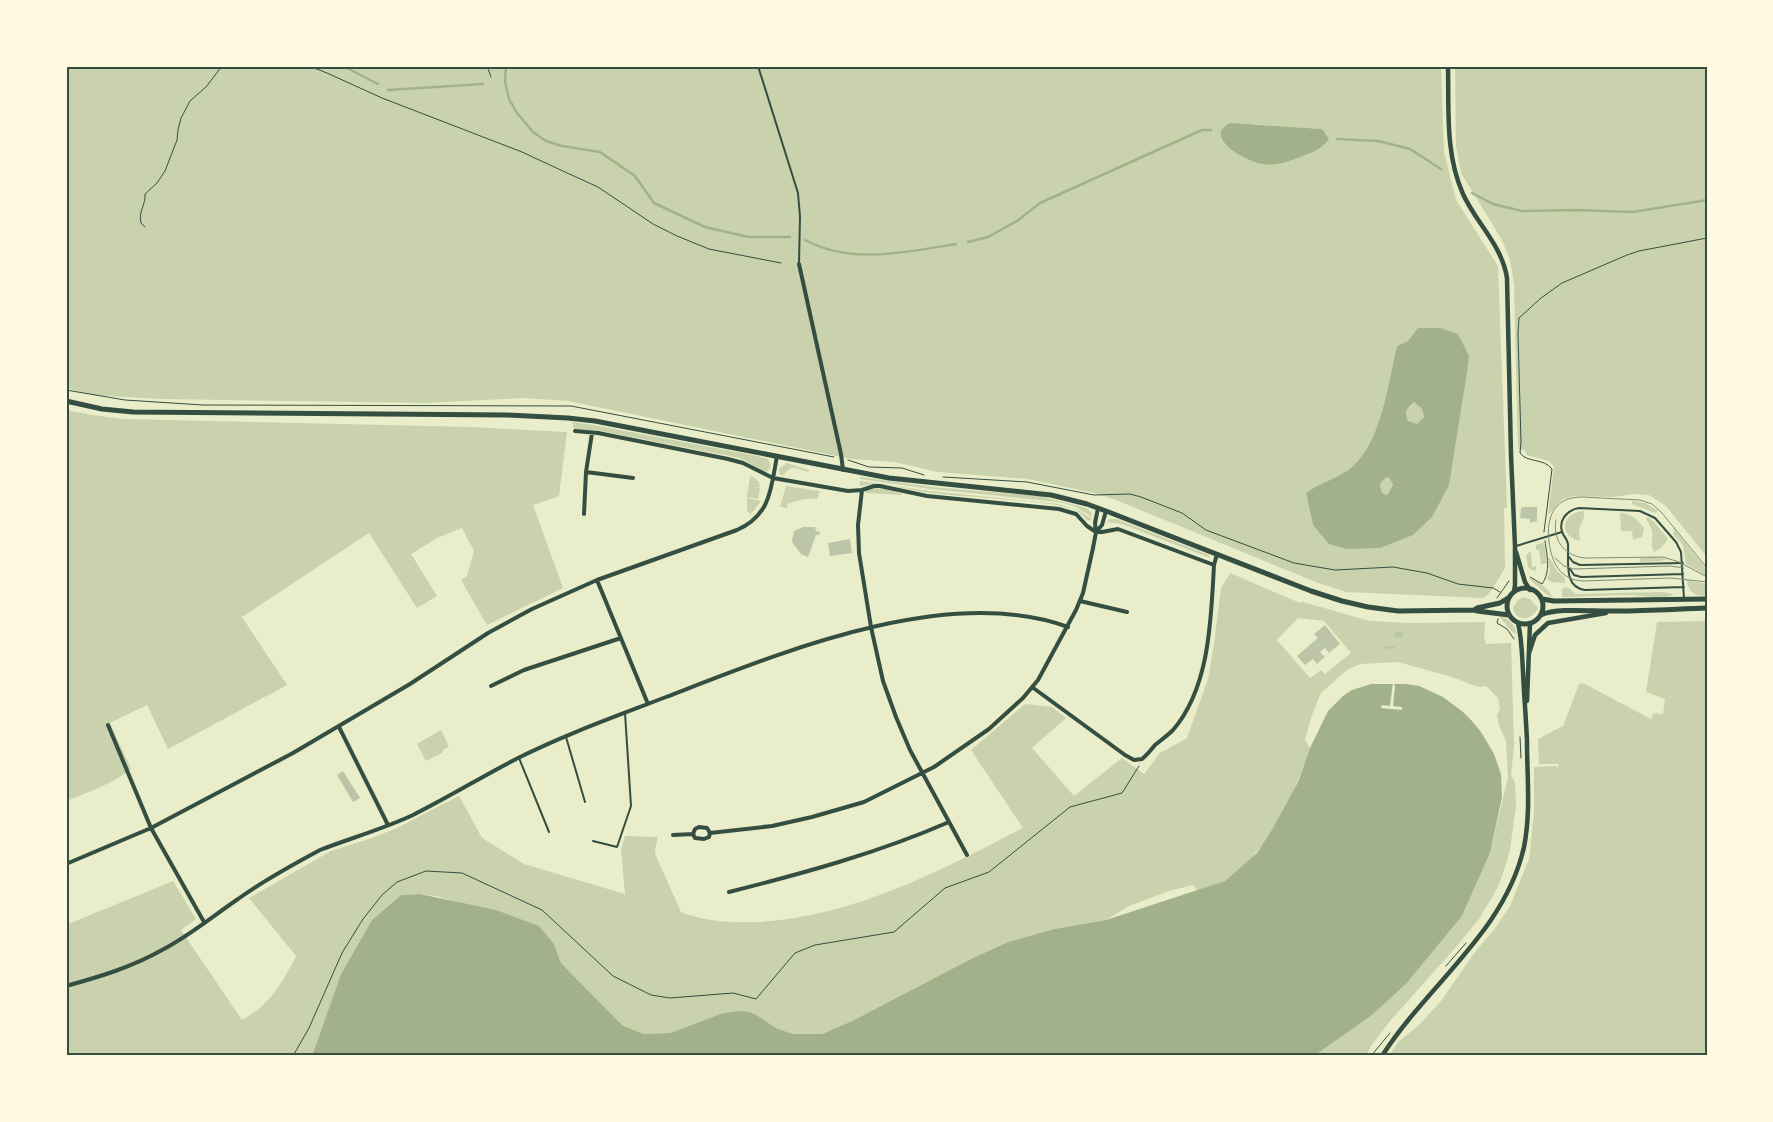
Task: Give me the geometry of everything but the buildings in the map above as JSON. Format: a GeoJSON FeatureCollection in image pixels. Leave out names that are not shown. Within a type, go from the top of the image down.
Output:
{"type":"FeatureCollection","features":[{"type":"Feature","properties":{"kind":"main road"},"geometry":{"type":"LineString","coordinates":[[66,401],[102,409],[133,412],[507,415],[568,418],[617,425],[843,470],[916,482],[1044,494],[1098,508],[1320,594],[1362,606],[1385,610],[1415,612],[1474,610],[1509,615],[1518,623],[1530,623],[1541,615],[1554,611],[1707,608]]}},
{"type":"Feature","properties":{"kind":"main road"},"geometry":{"type":"LineString","coordinates":[[1474,610],[1500,603],[1521,589],[1530,590],[1542,599],[1554,601],[1707,599]]}},
{"type":"Feature","properties":{"kind":"main road"},"geometry":{"type":"LineString","coordinates":[[1509,597],[1509,615]]}},
{"type":"Feature","properties":{"kind":"main road"},"geometry":{"type":"LineString","coordinates":[[1541,615],[1544,606],[1542,599]]}},
{"type":"Feature","properties":{"kind":"street"},"geometry":{"type":"LineString","coordinates":[[1448,66],[1449,142],[1455,173],[1466,200],[1502,258],[1507,278],[1514,592]]}},
{"type":"Feature","properties":{"kind":"street"},"geometry":{"type":"LineString","coordinates":[[799,264],[843,470]]}},
{"type":"Feature","properties":{"kind":"street"},"geometry":{"type":"LineString","coordinates":[[575,431],[736,461],[773,478],[848,491],[880,486],[927,496],[1059,509],[1076,514],[1087,526],[1096,532],[1118,529],[1214,565]]}},
{"type":"Feature","properties":{"kind":"street"},"geometry":{"type":"LineString","coordinates":[[584,514],[586,472],[592,433]]}},
{"type":"Feature","properties":{"kind":"street"},"geometry":{"type":"LineString","coordinates":[[66,864],[151,828],[293,753],[410,684],[466,646],[543,604],[597,580],[737,530],[748,524],[758,516],[767,504],[777,456]]}},
{"type":"Feature","properties":{"kind":"street"},"geometry":{"type":"LineString","coordinates":[[586,472],[633,478]]}},
{"type":"Feature","properties":{"kind":"street"},"geometry":{"type":"LineString","coordinates":[[862,490],[858,544],[871,627],[881,673],[902,733],[922,774],[967,855]]}},
{"type":"Feature","properties":{"kind":"street"},"geometry":{"type":"LineString","coordinates":[[710,832],[757,828],[812,817],[864,802],[922,774],[977,738],[1013,707],[1032,687],[1048,664],[1068,627],[1080,601],[1096,532],[1095,523],[1098,508]]}},
{"type":"Feature","properties":{"kind":"street"},"geometry":{"type":"LineString","coordinates":[[1096,532],[1102,525],[1106,511]]}},
{"type":"Feature","properties":{"kind":"street"},"geometry":{"type":"LineString","coordinates":[[1514,546],[1525,582],[1530,590]]}},
{"type":"Feature","properties":{"kind":"street"},"geometry":{"type":"LineString","coordinates":[[1032,687],[1125,755],[1134,760],[1142,760],[1172,730],[1191,698],[1200,676],[1207,654],[1214,565],[1217,554]]}},
{"type":"Feature","properties":{"kind":"street"},"geometry":{"type":"LineString","coordinates":[[597,580],[648,704]]}},
{"type":"Feature","properties":{"kind":"street"},"geometry":{"type":"LineString","coordinates":[[1080,601],[1127,612]]}},
{"type":"Feature","properties":{"kind":"street"},"geometry":{"type":"LineString","coordinates":[[1530,653],[1535,635],[1548,622],[1617,611]]}},
{"type":"Feature","properties":{"kind":"street"},"geometry":{"type":"LineString","coordinates":[[66,986],[114,972],[164,950],[257,886],[320,850],[413,815],[519,757],[625,713],[785,652],[871,627],[919,618],[985,614],[1034,618],[1068,627]]}},
{"type":"Feature","properties":{"kind":"street"},"geometry":{"type":"LineString","coordinates":[[1382,1056],[1401,1029],[1490,922],[1505,898],[1521,857],[1527,824],[1526,719],[1521,640],[1518,623]]}},
{"type":"Feature","properties":{"kind":"street"},"geometry":{"type":"LineString","coordinates":[[1526,719],[1530,623]]}},
{"type":"Feature","properties":{"kind":"street"},"geometry":{"type":"LineString","coordinates":[[491,686],[524,670],[621,638]]}},
{"type":"Feature","properties":{"kind":"street"},"geometry":{"type":"LineString","coordinates":[[108,726],[151,828],[204,922]]}},
{"type":"Feature","properties":{"kind":"street"},"geometry":{"type":"LineString","coordinates":[[339,727],[388,825]]}},
{"type":"Feature","properties":{"kind":"street"},"geometry":{"type":"LineString","coordinates":[[729,892],[789,877],[862,855],[916,837],[949,822]]}},
{"type":"Feature","properties":{"kind":"street"},"geometry":{"type":"LineString","coordinates":[[693,834],[695,829],[699,827],[707,828],[710,832]]}},
{"type":"Feature","properties":{"kind":"street"},"geometry":{"type":"LineString","coordinates":[[673,835],[693,834],[696,838],[704,839],[709,837],[710,832]]}},
{"type":"Feature","properties":{"kind":"lane"},"geometry":{"type":"LineString","coordinates":[[758,66],[798,193],[800,218],[799,264]]}},
{"type":"Feature","properties":{"kind":"lane"},"geometry":{"type":"LineString","coordinates":[[1684,588],[1581,590],[1575,587],[1571,582],[1568,565],[1568,540],[1562,532],[1561,523],[1565,516],[1576,508],[1641,511],[1657,520],[1676,542],[1681,552],[1683,562],[1683,574],[1684,588],[1684,600]]}},
{"type":"Feature","properties":{"kind":"lane"},"geometry":{"type":"LineString","coordinates":[[1514,546],[1562,532]]}},
{"type":"Feature","properties":{"kind":"lane"},"geometry":{"type":"LineString","coordinates":[[1568,552],[1572,561],[1580,565],[1683,562]]}},
{"type":"Feature","properties":{"kind":"lane"},"geometry":{"type":"LineString","coordinates":[[1568,565],[1572,573],[1580,577],[1683,574]]}},
{"type":"Feature","properties":{"kind":"lane"},"geometry":{"type":"LineString","coordinates":[[593,841],[616,847],[631,806],[625,713]]}},
{"type":"Feature","properties":{"kind":"lane"},"geometry":{"type":"LineString","coordinates":[[566,737],[585,802]]}},
{"type":"Feature","properties":{"kind":"lane"},"geometry":{"type":"LineString","coordinates":[[519,757],[550,832]]}},
{"type":"Feature","properties":{"kind":"path"},"geometry":{"type":"LineString","coordinates":[[145,227],[140,223],[139,215],[146,200],[145,194],[165,171],[178,140],[178,130],[182,118],[190,101],[206,87],[222,66]]}},
{"type":"Feature","properties":{"kind":"path"},"geometry":{"type":"LineString","coordinates":[[309,66],[382,98],[522,152],[598,187],[653,224],[677,236],[709,249],[781,263]]}},
{"type":"Feature","properties":{"kind":"path"},"geometry":{"type":"LineString","coordinates":[[486,66],[491,77]]}},
{"type":"Feature","properties":{"kind":"path"},"geometry":{"type":"LineString","coordinates":[[1692,66],[1707,67]]}},
{"type":"Feature","properties":{"kind":"path"},"geometry":{"type":"LineString","coordinates":[[1544,534],[1551,468],[1547,464],[1525,458],[1520,453],[1522,442],[1518,323],[1522,314],[1562,284],[1626,255],[1707,238]]}},
{"type":"Feature","properties":{"kind":"path"},"geometry":{"type":"LineString","coordinates":[[66,390],[125,400],[203,405],[571,406],[667,424]]}},
{"type":"Feature","properties":{"kind":"path"},"geometry":{"type":"LineString","coordinates":[[1015,481],[1094,495],[1130,494],[1142,497],[1169,506],[1206,530],[1288,561],[1309,566],[1335,570],[1393,567],[1427,573],[1458,584],[1493,588],[1500,592],[1509,581]]}},
{"type":"Feature","properties":{"kind":"path"},"geometry":{"type":"LineString","coordinates":[[1527,577],[1533,578],[1542,584],[1546,578],[1548,567],[1545,541]]}},
{"type":"Feature","properties":{"kind":"path"},"geometry":{"type":"LineString","coordinates":[[1497,623],[1507,629],[1516,643]]}},
{"type":"Feature","properties":{"kind":"path"},"geometry":{"type":"LineString","coordinates":[[1520,734],[1521,762]]}},
{"type":"Feature","properties":{"kind":"path"},"geometry":{"type":"LineString","coordinates":[[293,1056],[309,1028],[342,953],[363,919],[382,895],[397,882],[426,871],[462,873],[542,910],[613,976],[652,995],[670,998],[733,993],[756,999],[795,953],[815,945],[894,932],[945,888],[990,872],[1070,807],[1122,793],[1142,760]]}},
{"type":"Feature","properties":{"kind":"path"},"geometry":{"type":"LineString","coordinates":[[1443,970],[1468,940]]}},
{"type":"Feature","properties":{"kind":"path"},"geometry":{"type":"LineString","coordinates":[[1371,1056],[1394,1029]]}},
{"type":"Feature","properties":{"kind":"shaded area"},"geometry":{"type":"Polygon","coordinates":[[[66,66],[1441,66],[1444,152],[1456,200],[1498,266],[1507,508],[1504,508],[1505,568],[1492,590],[1484,598],[1346,592],[1318,583],[1116,500],[1094,493],[1028,479],[938,472],[894,462],[851,459],[568,401],[523,398],[424,403],[162,399],[92,395],[66,388],[66,66]],[[1253,124],[1277,164],[1312,153],[1322,129],[1253,124]],[[1408,341],[1397,346],[1382,410],[1371,441],[1363,455],[1342,474],[1306,493],[1313,525],[1449,485],[1408,341]]]}},
{"type":"Feature","properties":{"kind":"shaded area"},"geometry":{"type":"Polygon","coordinates":[[[1455,66],[1707,66],[1707,557],[1666,506],[1649,495],[1634,494],[1613,497],[1573,496],[1562,500],[1548,515],[1554,467],[1549,461],[1527,455],[1524,450],[1518,449],[1514,285],[1510,260],[1502,240],[1461,173],[1456,146],[1455,66]]]}},
{"type":"Feature","properties":{"kind":"shaded area"},"geometry":{"type":"Polygon","coordinates":[[[1230,123],[1322,129],[1329,139],[1309,154],[1277,164],[1262,164],[1238,154],[1224,142],[1221,135],[1222,129],[1230,123]]]}},
{"type":"Feature","properties":{"kind":"shaded area"},"geometry":{"type":"Polygon","coordinates":[[[1418,328],[1440,328],[1458,334],[1469,356],[1449,485],[1432,517],[1413,535],[1380,548],[1347,549],[1329,544],[1313,525],[1306,493],[1348,470],[1363,455],[1371,441],[1382,410],[1397,346],[1408,341],[1418,328]],[[1414,402],[1408,408],[1406,415],[1408,421],[1417,424],[1424,417],[1422,409],[1414,402]],[[1387,477],[1381,482],[1380,486],[1382,493],[1386,495],[1393,485],[1387,477]]]}},
{"type":"Feature","properties":{"kind":"shaded area"},"geometry":{"type":"Polygon","coordinates":[[[1414,402],[1422,409],[1424,417],[1417,424],[1407,421],[1406,418],[1407,410],[1414,402]]]}},
{"type":"Feature","properties":{"kind":"shaded area"},"geometry":{"type":"Polygon","coordinates":[[[66,410],[123,419],[472,427],[567,432],[559,496],[533,505],[563,588],[487,625],[461,580],[467,576],[474,551],[462,528],[437,538],[411,554],[437,596],[417,608],[369,533],[242,617],[287,685],[168,749],[147,705],[110,723],[131,769],[92,791],[66,801],[66,410]]]}},
{"type":"Feature","properties":{"kind":"shaded area"},"geometry":{"type":"Polygon","coordinates":[[[572,422],[757,456],[768,459],[771,466],[766,472],[740,458],[601,431],[574,429],[572,422]]]}},
{"type":"Feature","properties":{"kind":"shaded area"},"geometry":{"type":"Polygon","coordinates":[[[787,463],[809,470],[808,472],[793,468],[782,476],[779,473],[779,469],[787,463]]]}},
{"type":"Feature","properties":{"kind":"shaded area"},"geometry":{"type":"Polygon","coordinates":[[[752,476],[759,482],[760,487],[755,487],[760,488],[758,499],[747,497],[750,477],[752,476]]]}},
{"type":"Feature","properties":{"kind":"shaded area"},"geometry":{"type":"Polygon","coordinates":[[[860,477],[933,487],[1040,496],[1086,508],[1091,512],[1092,517],[1074,506],[1059,502],[931,489],[860,479],[860,477]]]}},
{"type":"Feature","properties":{"kind":"shaded area"},"geometry":{"type":"Polygon","coordinates":[[[1387,477],[1393,485],[1386,495],[1382,493],[1380,487],[1381,482],[1387,477]]]}},
{"type":"Feature","properties":{"kind":"shaded area"},"geometry":{"type":"Polygon","coordinates":[[[860,481],[930,491],[1058,504],[1078,510],[1092,519],[1088,521],[1077,510],[1057,505],[923,492],[878,484],[860,486],[860,481]]]}},
{"type":"Feature","properties":{"kind":"shaded area"},"geometry":{"type":"Polygon","coordinates":[[[786,486],[820,491],[817,499],[794,501],[787,504],[788,507],[785,508],[780,507],[786,486]]]}},
{"type":"Feature","properties":{"kind":"shaded area"},"geometry":{"type":"Polygon","coordinates":[[[873,488],[887,489],[902,495],[865,493],[873,488]]]}},
{"type":"Feature","properties":{"kind":"shaded area"},"geometry":{"type":"Polygon","coordinates":[[[747,498],[761,501],[750,515],[747,511],[747,498]]]}},
{"type":"Feature","properties":{"kind":"shaded area"},"geometry":{"type":"Polygon","coordinates":[[[1632,501],[1645,503],[1658,511],[1655,513],[1632,504],[1632,501]]]}},
{"type":"Feature","properties":{"kind":"shaded area"},"geometry":{"type":"Polygon","coordinates":[[[1584,511],[1584,517],[1579,529],[1579,541],[1568,534],[1565,524],[1571,515],[1584,511]]]}},
{"type":"Feature","properties":{"kind":"shaded area"},"geometry":{"type":"Polygon","coordinates":[[[1620,513],[1631,516],[1639,522],[1644,528],[1642,537],[1633,540],[1632,531],[1621,531],[1620,513]]]}},
{"type":"Feature","properties":{"kind":"shaded area"},"geometry":{"type":"Polygon","coordinates":[[[1648,517],[1668,539],[1661,548],[1654,552],[1650,524],[1646,519],[1648,517]]]}},
{"type":"Feature","properties":{"kind":"shaded area"},"geometry":{"type":"Polygon","coordinates":[[[1110,519],[1116,519],[1209,555],[1210,558],[1122,524],[1107,522],[1110,519]]]}},
{"type":"Feature","properties":{"kind":"shaded area"},"geometry":{"type":"Polygon","coordinates":[[[1674,529],[1707,570],[1707,576],[1686,564],[1683,545],[1673,534],[1674,529]]]}},
{"type":"Feature","properties":{"kind":"shaded area"},"geometry":{"type":"Polygon","coordinates":[[[1544,542],[1547,563],[1541,565],[1539,550],[1536,550],[1536,545],[1544,542]]]}},
{"type":"Feature","properties":{"kind":"shaded area"},"geometry":{"type":"Polygon","coordinates":[[[1531,551],[1532,567],[1536,566],[1536,571],[1528,567],[1526,555],[1531,551]]]}},
{"type":"Feature","properties":{"kind":"shaded area"},"geometry":{"type":"Polygon","coordinates":[[[1657,557],[1667,559],[1640,562],[1640,558],[1657,557]]]}},
{"type":"Feature","properties":{"kind":"shaded area"},"geometry":{"type":"Polygon","coordinates":[[[1548,558],[1550,558],[1557,571],[1565,578],[1565,583],[1552,582],[1547,579],[1550,571],[1548,558]]]}},
{"type":"Feature","properties":{"kind":"shaded area"},"geometry":{"type":"Polygon","coordinates":[[[1230,573],[1300,603],[1303,602],[1370,621],[1411,623],[1485,622],[1484,637],[1486,644],[1511,643],[1514,746],[1511,775],[1515,782],[1516,806],[1510,850],[1502,877],[1479,919],[1390,1021],[1371,1046],[1366,1056],[1314,1056],[1372,1015],[1406,984],[1462,916],[1490,853],[1508,777],[1506,741],[1497,716],[1500,709],[1498,698],[1486,686],[1478,687],[1452,677],[1398,662],[1360,664],[1347,670],[1321,693],[1305,740],[1310,748],[1288,803],[1268,838],[1256,853],[1227,880],[1198,891],[1193,885],[1169,891],[1129,906],[1106,920],[1054,929],[1008,942],[971,959],[852,1021],[822,1034],[793,1034],[776,1028],[758,1016],[740,1011],[723,1013],[670,1033],[643,1034],[622,1025],[561,963],[554,944],[464,904],[436,896],[420,894],[401,895],[372,920],[341,974],[312,1056],[66,1056],[66,925],[173,881],[196,919],[181,930],[242,1020],[268,1000],[286,975],[296,956],[249,898],[331,851],[397,828],[459,796],[482,838],[524,864],[625,894],[621,850],[625,836],[658,837],[655,850],[656,856],[681,912],[700,918],[720,921],[760,922],[795,918],[830,911],[896,889],[960,860],[1023,828],[971,750],[1025,704],[1052,707],[1066,718],[1032,748],[1074,796],[1122,758],[1144,774],[1160,753],[1187,738],[1208,679],[1221,588],[1230,573]],[[1298,618],[1277,640],[1310,678],[1321,670],[1325,674],[1351,653],[1324,621],[1298,618]]]}},
{"type":"Feature","properties":{"kind":"shaded area"},"geometry":{"type":"Polygon","coordinates":[[[1528,578],[1543,586],[1552,597],[1546,594],[1528,578]]]}},
{"type":"Feature","properties":{"kind":"shaded area"},"geometry":{"type":"Polygon","coordinates":[[[1687,580],[1707,584],[1707,596],[1693,592],[1689,588],[1687,580]]]}},
{"type":"Feature","properties":{"kind":"shaded area"},"geometry":{"type":"Polygon","coordinates":[[[1567,587],[1576,594],[1662,592],[1674,594],[1659,598],[1632,595],[1562,597],[1562,589],[1567,587]]]}},
{"type":"Feature","properties":{"kind":"shaded area"},"geometry":{"type":"Polygon","coordinates":[[[1524,597],[1530,599],[1538,608],[1529,617],[1521,618],[1517,616],[1513,608],[1518,600],[1524,597]]]}},
{"type":"Feature","properties":{"kind":"shaded area"},"geometry":{"type":"Polygon","coordinates":[[[1499,616],[1511,622],[1517,634],[1512,632],[1499,616]]]}},
{"type":"Feature","properties":{"kind":"shaded area"},"geometry":{"type":"Polygon","coordinates":[[[1707,621],[1707,1056],[1389,1056],[1398,1042],[1418,1026],[1441,1001],[1510,906],[1529,859],[1534,813],[1534,767],[1557,766],[1558,771],[1558,764],[1539,764],[1538,739],[1563,726],[1579,684],[1583,683],[1651,719],[1654,713],[1663,714],[1665,699],[1646,692],[1657,622],[1707,621]]]}},
{"type":"Feature","properties":{"kind":"shaded area"},"geometry":{"type":"Polygon","coordinates":[[[1371,684],[1419,686],[1443,697],[1463,712],[1481,732],[1494,754],[1501,774],[1502,797],[1490,853],[1462,916],[1406,984],[1372,1015],[1314,1056],[312,1056],[341,974],[372,920],[401,895],[420,894],[496,910],[539,926],[554,944],[561,963],[622,1025],[643,1034],[670,1033],[723,1013],[740,1011],[749,1012],[776,1028],[793,1034],[822,1034],[852,1021],[971,959],[1008,942],[1054,929],[1106,920],[1225,881],[1257,853],[1273,828],[1298,782],[1310,748],[1328,711],[1352,690],[1371,684]]]}},
{"type":"Feature","properties":{"kind":"shaded area"},"geometry":{"type":"Polygon","coordinates":[[[441,730],[449,747],[426,761],[417,744],[441,730]]]}},
{"type":"Feature","properties":{"kind":"pier"},"geometry":{"type":"Polygon","coordinates":[[[1393,682],[1395,686],[1393,706],[1402,707],[1402,710],[1381,708],[1382,705],[1390,706],[1393,682]]]}},
{"type":"Feature","properties":{"kind":"waterway"},"geometry":{"type":"LineString","coordinates":[[343,66],[378,84]]}},
{"type":"Feature","properties":{"kind":"waterway"},"geometry":{"type":"LineString","coordinates":[[506,66],[505,82],[509,99],[517,113],[533,132],[546,141],[562,146],[600,152],[635,176],[654,203],[705,227],[748,237],[790,237]]}},
{"type":"Feature","properties":{"kind":"waterway"},"geometry":{"type":"LineString","coordinates":[[388,90],[483,84]]}},
{"type":"Feature","properties":{"kind":"waterway"},"geometry":{"type":"LineString","coordinates":[[968,242],[988,237],[1017,221],[1040,203],[1202,130],[1211,130]]}},
{"type":"Feature","properties":{"kind":"waterway"},"geometry":{"type":"LineString","coordinates":[[1337,139],[1378,141],[1410,149],[1441,169]]}},
{"type":"Feature","properties":{"kind":"waterway"},"geometry":{"type":"LineString","coordinates":[[1472,193],[1493,204],[1522,211],[1633,212],[1707,200]]}},
{"type":"Feature","properties":{"kind":"waterway"},"geometry":{"type":"LineString","coordinates":[[805,240],[823,248],[860,254],[899,253],[956,244]]}},
{"type":"Feature","properties":{"kind":"tram line"},"geometry":{"type":"LineString","coordinates":[[1707,568],[1662,513],[1652,504],[1640,500],[1572,498],[1558,505],[1551,517],[1548,533],[1552,557],[1558,569],[1575,580],[1671,578],[1707,582]]}},
{"type":"Feature","properties":{"kind":"tram line"},"geometry":{"type":"LineString","coordinates":[[1556,520],[1555,528],[1558,541],[1572,555],[1586,558],[1663,557],[1679,562],[1707,577]]}},
{"type":"Feature","properties":{"kind":"tram line"},"geometry":{"type":"LineString","coordinates":[[1555,558],[1564,566],[1574,569],[1670,566],[1684,568]]}}]}
